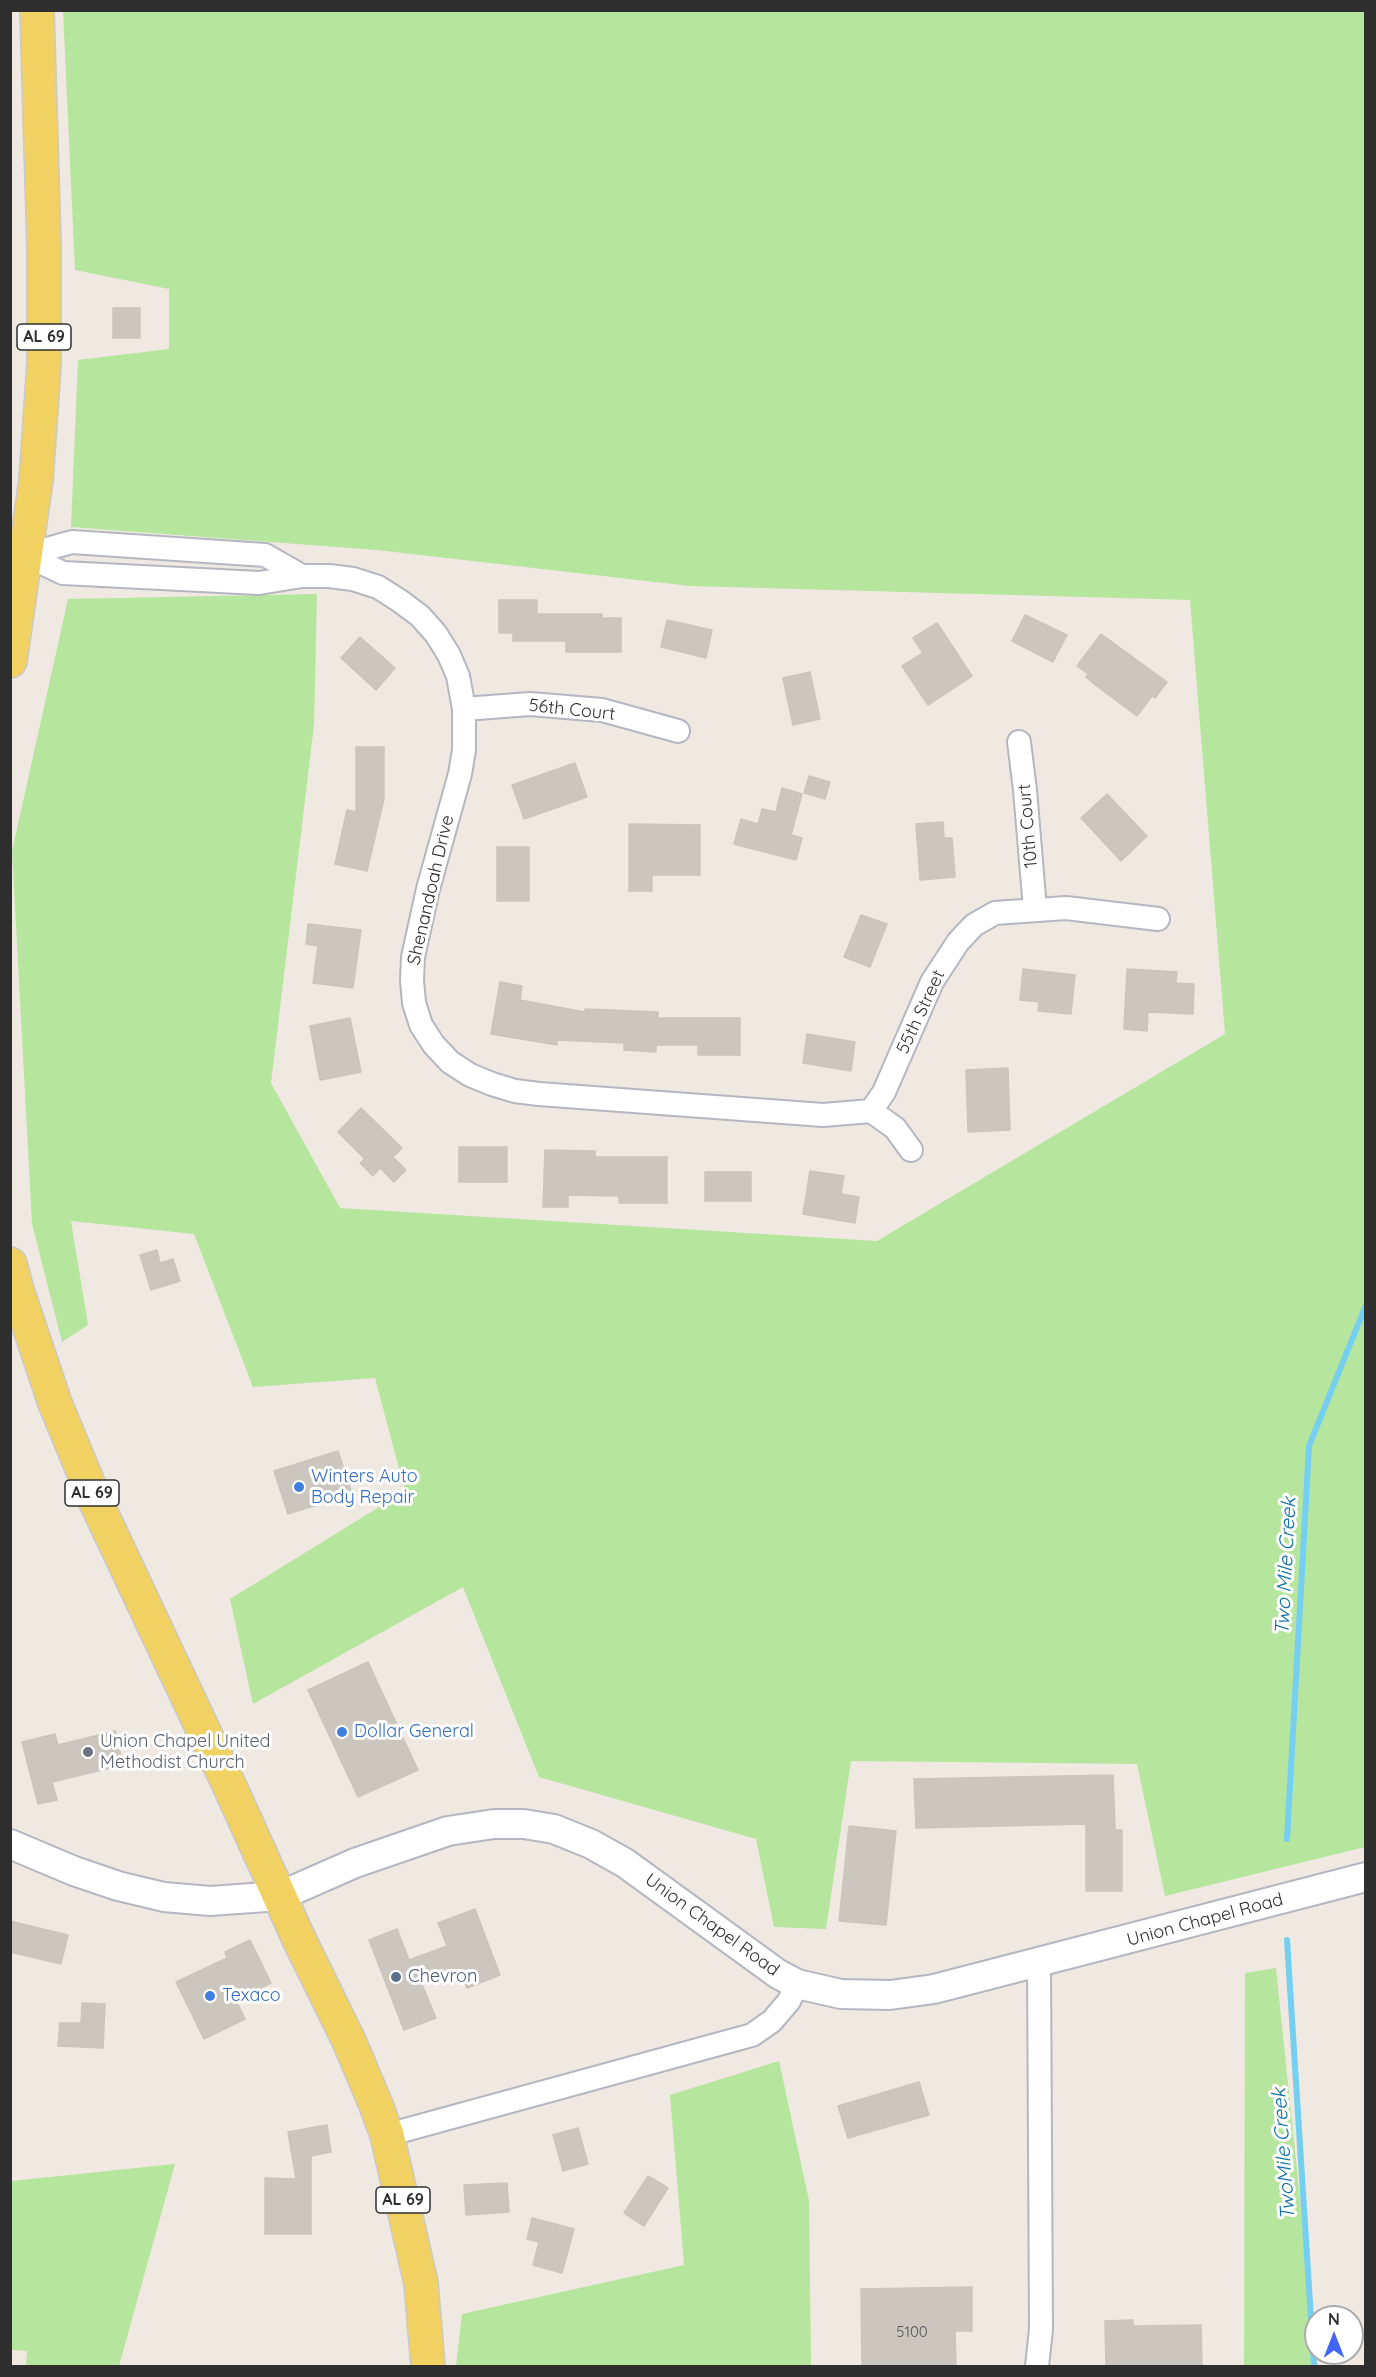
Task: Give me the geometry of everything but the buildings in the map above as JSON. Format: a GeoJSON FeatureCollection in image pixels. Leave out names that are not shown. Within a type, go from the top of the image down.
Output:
{"type":"FeatureCollection","features":[{"type":"Feature","properties":{"kind":"main road","name":"AL 69"},"geometry":{"type":"LineString","coordinates":[[10,661],[36,480],[44,364],[44,236],[37,10]]}},
{"type":"Feature","properties":{"kind":"main road","name":"AL 69"},"geometry":{"type":"LineString","coordinates":[[10,1264],[55,1402],[95,1500],[349,2041],[387,2135],[421,2283],[428,2367]]}},
{"type":"Feature","properties":{"kind":"street","name":"Shenandoah Drive"},"geometry":{"type":"LineString","coordinates":[[25,555],[72,542],[265,555],[302,576]]}},
{"type":"Feature","properties":{"kind":"street","name":"Shenandoah Drive"},"geometry":{"type":"LineString","coordinates":[[25,555],[63,573],[259,583],[302,576],[353,579],[378,587],[420,616],[436,634],[449,654],[458,676],[464,709],[464,750],[460,774],[428,889],[413,957],[412,980],[414,1002],[422,1025],[434,1045],[450,1062],[470,1075],[492,1084],[531,1093],[823,1115],[871,1111]]}},
{"type":"Feature","properties":{"kind":"street","name":"56th Court"},"geometry":{"type":"LineString","coordinates":[[464,709],[530,704],[602,710],[678,731]]}},
{"type":"Feature","properties":{"kind":"street","name":"10th Court"},"geometry":{"type":"LineString","coordinates":[[1019,742],[1035,909]]}},
{"type":"Feature","properties":{"kind":"street","name":"55th Street"},"geometry":{"type":"LineString","coordinates":[[871,1111],[884,1092],[932,982],[958,942],[974,926],[995,913],[1035,909],[1066,908],[1158,919]]}},
{"type":"Feature","properties":{"kind":"street"},"geometry":{"type":"LineString","coordinates":[[871,1111],[895,1128],[911,1150]]}},
{"type":"Feature","properties":{"kind":"street","name":"Union Chapel Road"},"geometry":{"type":"LineString","coordinates":[[10,1844],[74,1871],[118,1886],[164,1897],[210,1901],[280,1896],[355,1863],[448,1831],[494,1824],[524,1824],[554,1829],[591,1844],[625,1863],[777,1974],[797,1984],[841,1994],[890,1995],[934,1989],[1365,1877]]}},
{"type":"Feature","properties":{"kind":"street"},"geometry":{"type":"LineString","coordinates":[[1037,2367],[1041,2329],[1039,1963]]}},
{"type":"Feature","properties":{"kind":"street"},"geometry":{"type":"LineString","coordinates":[[387,2135],[752,2035],[772,2021],[789,2001],[797,1984]]}},
{"type":"Feature","properties":{"kind":"green space"},"geometry":{"type":"Polygon","coordinates":[[[63,11],[1365,11],[1365,1847],[1165,1896],[1137,1764],[851,1761],[826,1929],[774,1927],[756,1839],[539,1777],[463,1587],[253,1704],[230,1599],[405,1491],[375,1378],[253,1387],[194,1234],[71,1221],[88,1325],[62,1342],[32,1224],[12,851],[68,599],[317,594],[314,725],[271,1083],[340,1208],[877,1241],[1225,1034],[1190,600],[690,586],[377,550],[71,527],[78,360],[169,349],[169,289],[75,270],[63,11]]]}},
{"type":"Feature","properties":{"kind":"green space"},"geometry":{"type":"Polygon","coordinates":[[[1276,1968],[1311,2305],[1304,2305],[1304,2365],[1318,2366],[1244,2366],[1245,1973],[1276,1968]]]}},
{"type":"Feature","properties":{"kind":"green space"},"geometry":{"type":"Polygon","coordinates":[[[779,2061],[809,2201],[811,2366],[456,2366],[462,2314],[684,2265],[670,2095],[779,2061]]]}},
{"type":"Feature","properties":{"kind":"green space"},"geometry":{"type":"Polygon","coordinates":[[[175,2164],[119,2366],[26,2366],[27,2351],[11,2350],[11,2181],[175,2164]]]}},
{"type":"Feature","properties":{"kind":"waterway","name":"Two Mile Creek"},"geometry":{"type":"LineString","coordinates":[[1287,1839],[1309,1446],[1366,1305]]}},
{"type":"Feature","properties":{"kind":"waterway","name":"TwoMile Creek"},"geometry":{"type":"LineString","coordinates":[[1287,1940],[1314,2366]]}},
{"type":"Feature","properties":{"kind":"place","name":"Winters Auto Body Repair"},"geometry":{"type":"Point","coordinates":[299,1487]}},
{"type":"Feature","properties":{"kind":"place","name":"Dollar General"},"geometry":{"type":"Point","coordinates":[342,1732]}},
{"type":"Feature","properties":{"kind":"place","name":"Union Chapel United Methodist Church"},"geometry":{"type":"Point","coordinates":[88,1752]}},
{"type":"Feature","properties":{"kind":"place","name":"Chevron"},"geometry":{"type":"Point","coordinates":[396,1977]}},
{"type":"Feature","properties":{"kind":"place","name":"Texaco"},"geometry":{"type":"Point","coordinates":[210,1996]}}]}
